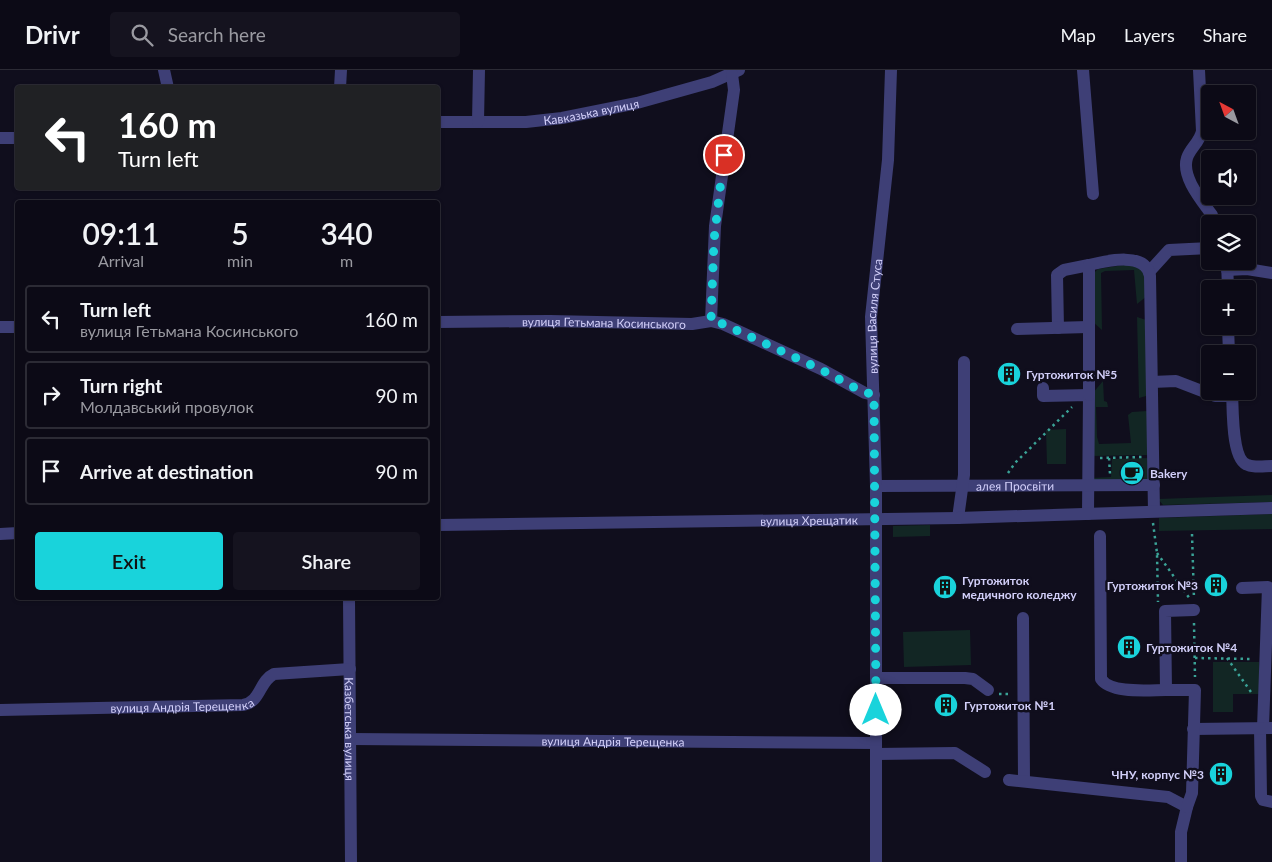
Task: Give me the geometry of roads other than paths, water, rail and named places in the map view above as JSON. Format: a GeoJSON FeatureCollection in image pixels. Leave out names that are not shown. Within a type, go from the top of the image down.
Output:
{"type":"FeatureCollection","features":[{"type":"Feature","properties":{"kind":"street"},"geometry":{"type":"LineString","coordinates":[[164,70],[167,85]]}},
{"type":"Feature","properties":{"kind":"street"},"geometry":{"type":"LineString","coordinates":[[340,85],[341,70]]}},
{"type":"Feature","properties":{"kind":"street"},"geometry":{"type":"LineString","coordinates":[[478,70],[478,122]]}},
{"type":"Feature","properties":{"kind":"street","name":"вулиця Василя Стуса"},"geometry":{"type":"LineString","coordinates":[[876,862],[876,486],[871,317],[888,152],[891,70]]}},
{"type":"Feature","properties":{"kind":"street"},"geometry":{"type":"LineString","coordinates":[[1083,70],[1094,194]]}},
{"type":"Feature","properties":{"kind":"street"},"geometry":{"type":"LineString","coordinates":[[1199,70],[1202,131],[1200,138],[1187,159],[1187,167],[1190,181],[1211,215]]}},
{"type":"Feature","properties":{"kind":"street"},"geometry":{"type":"LineString","coordinates":[[711,321],[715,226],[735,72]]}},
{"type":"Feature","properties":{"kind":"street","name":"Кавказька вулиця"},"geometry":{"type":"LineString","coordinates":[[440,122],[536,122],[593,113],[712,82],[735,72]]}},
{"type":"Feature","properties":{"kind":"street"},"geometry":{"type":"LineString","coordinates":[[0,138],[15,138]]}},
{"type":"Feature","properties":{"kind":"street"},"geometry":{"type":"LineString","coordinates":[[1149,272],[1169,250],[1201,248]]}},
{"type":"Feature","properties":{"kind":"street"},"geometry":{"type":"LineString","coordinates":[[1058,328],[1057,275],[1064,270],[1108,261],[1135,260],[1146,266],[1149,272],[1154,512]]}},
{"type":"Feature","properties":{"kind":"street"},"geometry":{"type":"LineString","coordinates":[[1088,514],[1085,395],[1089,265]]}},
{"type":"Feature","properties":{"kind":"street"},"geometry":{"type":"LineString","coordinates":[[1254,270],[1272,273]]}},
{"type":"Feature","properties":{"kind":"street","name":"вулиця Гетьмана Косинського"},"geometry":{"type":"LineString","coordinates":[[440,322],[550,321],[692,324],[711,321],[723,324],[812,365],[859,390],[874,395]]}},
{"type":"Feature","properties":{"kind":"street"},"geometry":{"type":"LineString","coordinates":[[0,327],[15,327]]}},
{"type":"Feature","properties":{"kind":"street"},"geometry":{"type":"LineString","coordinates":[[1017,329],[1088,327]]}},
{"type":"Feature","properties":{"kind":"street"},"geometry":{"type":"LineString","coordinates":[[958,518],[963,486],[964,362]]}},
{"type":"Feature","properties":{"kind":"street"},"geometry":{"type":"LineString","coordinates":[[1152,382],[1176,381],[1201,391]]}},
{"type":"Feature","properties":{"kind":"street"},"geometry":{"type":"LineString","coordinates":[[1043,388],[1043,396],[1085,395]]}},
{"type":"Feature","properties":{"kind":"street"},"geometry":{"type":"LineString","coordinates":[[1232,400],[1236,450],[1240,459],[1248,466],[1272,466]]}},
{"type":"Feature","properties":{"kind":"street","name":"алея Просвіти"},"geometry":{"type":"LineString","coordinates":[[876,486],[1154,485]]}},
{"type":"Feature","properties":{"kind":"street","name":"вулиця Хрещатик"},"geometry":{"type":"LineString","coordinates":[[440,525],[958,518],[1272,508]]}},
{"type":"Feature","properties":{"kind":"street"},"geometry":{"type":"LineString","coordinates":[[0,534],[15,533]]}},
{"type":"Feature","properties":{"kind":"street"},"geometry":{"type":"LineString","coordinates":[[1100,536],[1101,679],[1105,684],[1115,688],[1195,690],[1192,792],[1181,832],[1181,862]]}},
{"type":"Feature","properties":{"kind":"street"},"geometry":{"type":"LineString","coordinates":[[1242,588],[1270,587],[1265,658],[1265,728],[1260,796],[1263,800],[1272,802]]}},
{"type":"Feature","properties":{"kind":"street","name":"Казбетська вулиця"},"geometry":{"type":"LineString","coordinates":[[350,600],[352,862]]}},
{"type":"Feature","properties":{"kind":"street"},"geometry":{"type":"LineString","coordinates":[[1166,690],[1165,610],[1194,610]]}},
{"type":"Feature","properties":{"kind":"street"},"geometry":{"type":"LineString","coordinates":[[1024,618],[1024,781]]}},
{"type":"Feature","properties":{"kind":"street","name":"вулиця Андрія Терещенка"},"geometry":{"type":"LineString","coordinates":[[0,710],[243,705],[254,700],[267,679],[274,674],[350,669]]}},
{"type":"Feature","properties":{"kind":"street"},"geometry":{"type":"LineString","coordinates":[[876,678],[965,678],[973,679],[988,690]]}},
{"type":"Feature","properties":{"kind":"street"},"geometry":{"type":"LineString","coordinates":[[1193,729],[1265,728]]}},
{"type":"Feature","properties":{"kind":"street","name":"вулиця Андрія Терещенка"},"geometry":{"type":"LineString","coordinates":[[350,739],[876,748],[955,753],[985,772]]}},
{"type":"Feature","properties":{"kind":"street"},"geometry":{"type":"LineString","coordinates":[[1009,780],[1161,795],[1187,807]]}},
{"type":"Feature","properties":{"kind":"place","name":"Гуртожиток №5"},"geometry":{"type":"Point","coordinates":[1009,374]}},
{"type":"Feature","properties":{"kind":"place","name":"Bakery"},"geometry":{"type":"Point","coordinates":[1132,473]}},
{"type":"Feature","properties":{"kind":"place","name":"Гуртожиток №3"},"geometry":{"type":"Point","coordinates":[1216,585]}},
{"type":"Feature","properties":{"kind":"place","name":"Гуртожиток медичного коледжу"},"geometry":{"type":"Point","coordinates":[945,587]}},
{"type":"Feature","properties":{"kind":"place","name":"Гуртожиток №4"},"geometry":{"type":"Point","coordinates":[1129,647]}},
{"type":"Feature","properties":{"kind":"place","name":"Гуртожиток №1"},"geometry":{"type":"Point","coordinates":[946,705]}},
{"type":"Feature","properties":{"kind":"place","name":"ЧНУ, корпус №3"},"geometry":{"type":"Point","coordinates":[1221,774]}}]}
